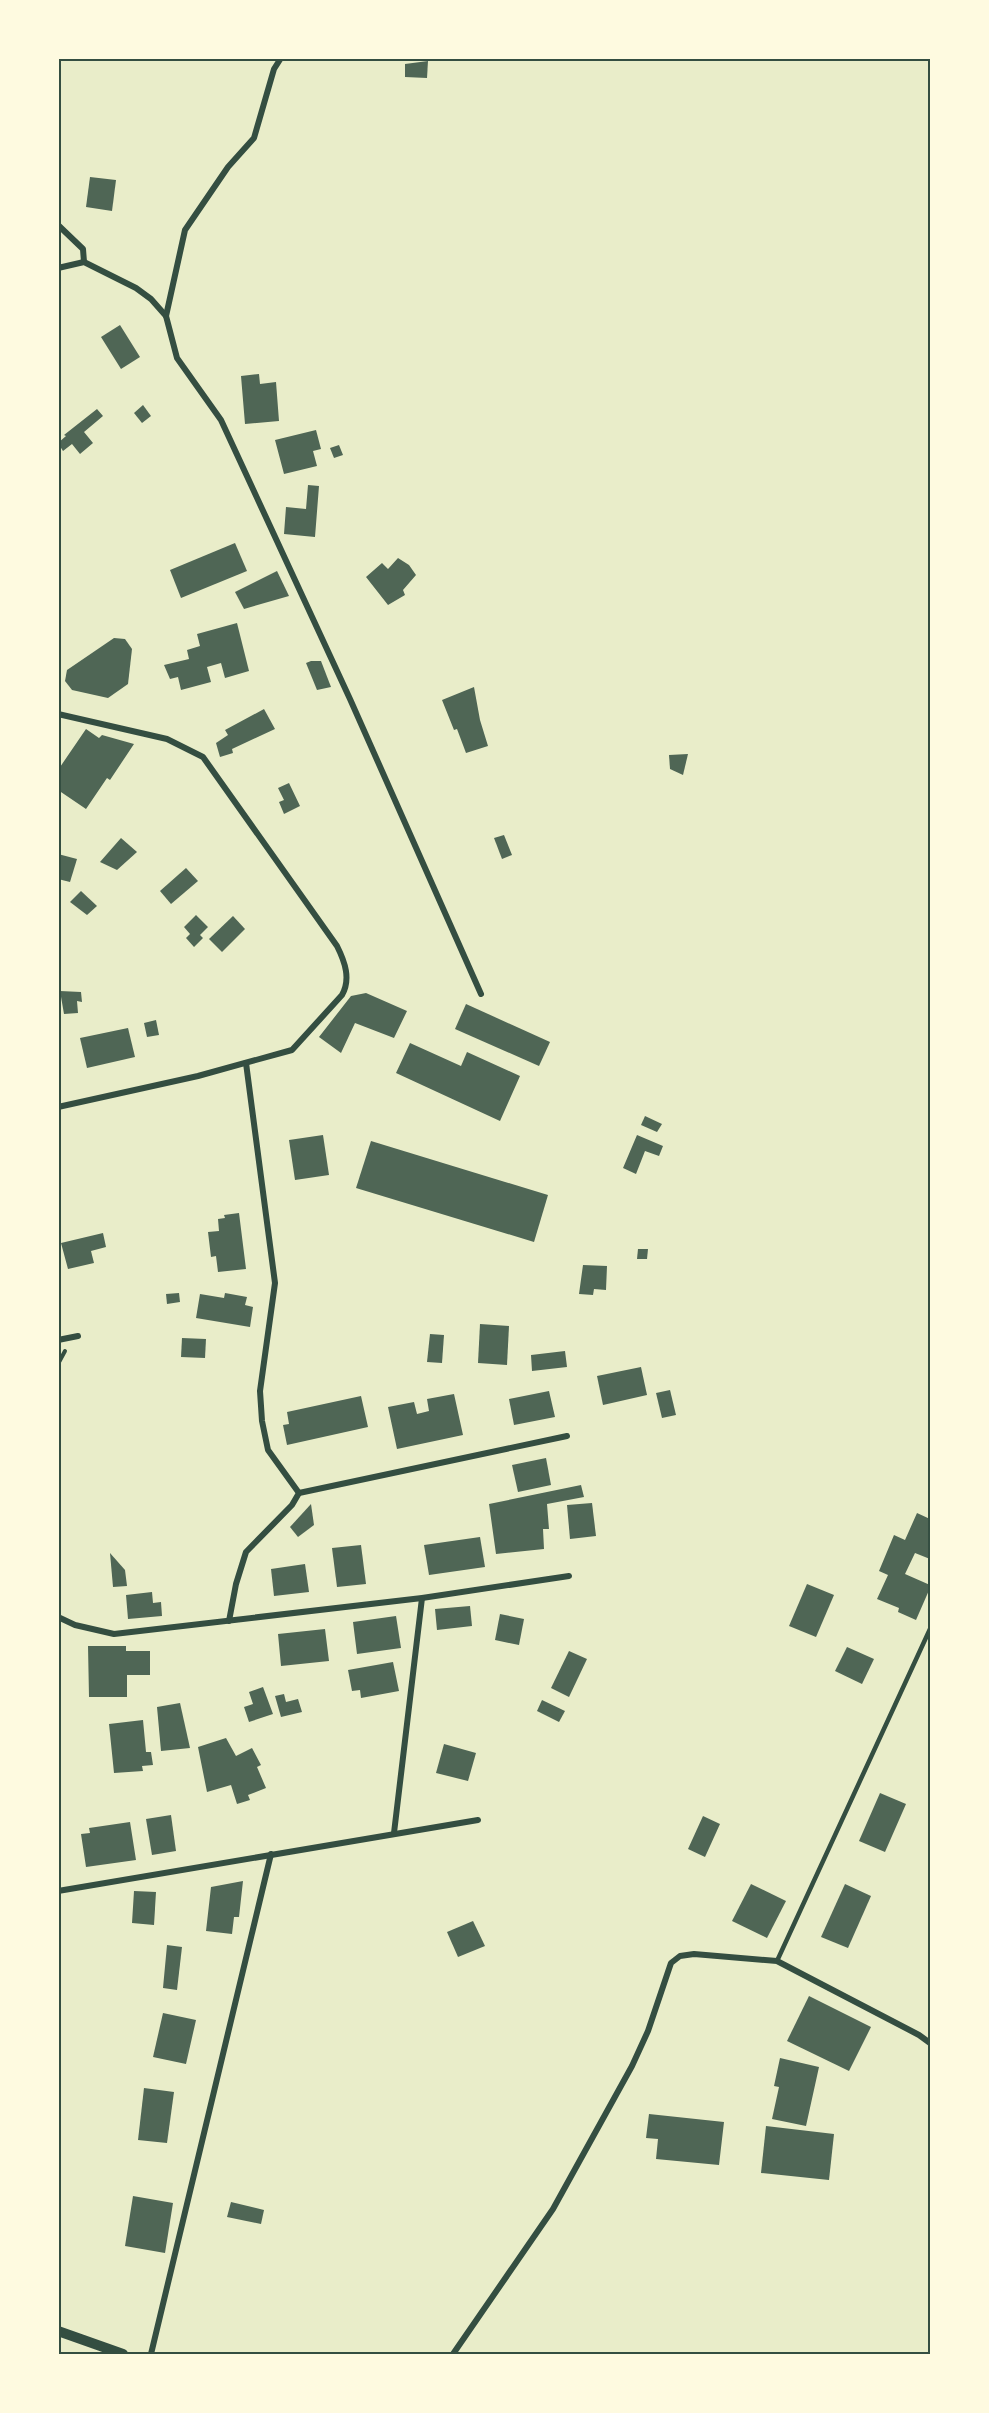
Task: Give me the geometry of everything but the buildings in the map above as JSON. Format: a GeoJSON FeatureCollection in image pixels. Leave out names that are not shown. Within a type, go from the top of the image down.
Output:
{"type":"FeatureCollection","features":[{"type":"Feature","properties":{"kind":"street"},"geometry":{"type":"LineString","coordinates":[[165,315],[185,230],[228,167],[254,138],[274,69],[281,58]]}},
{"type":"Feature","properties":{"kind":"street"},"geometry":{"type":"LineString","coordinates":[[58,225],[83,249],[84,262]]}},
{"type":"Feature","properties":{"kind":"street"},"geometry":{"type":"LineString","coordinates":[[58,268],[84,262],[136,288],[151,299],[165,315],[177,358],[221,420],[350,699],[481,994]]}},
{"type":"Feature","properties":{"kind":"street"},"geometry":{"type":"LineString","coordinates":[[58,714],[167,739],[203,757],[338,946],[345,961],[347,985],[342,995],[292,1050],[58,1107]]}},
{"type":"Feature","properties":{"kind":"street"},"geometry":{"type":"LineString","coordinates":[[246,1063],[276,1282],[260,1391],[262,1421],[268,1450],[299,1493]]}},
{"type":"Feature","properties":{"kind":"street"},"geometry":{"type":"LineString","coordinates":[[58,1340],[78,1336]]}},
{"type":"Feature","properties":{"kind":"street"},"geometry":{"type":"LineString","coordinates":[[229,1622],[236,1584],[246,1552],[292,1505],[299,1493],[567,1436]]}},
{"type":"Feature","properties":{"kind":"street"},"geometry":{"type":"LineString","coordinates":[[58,1617],[75,1625],[114,1634],[422,1598],[569,1576]]}},
{"type":"Feature","properties":{"kind":"street"},"geometry":{"type":"LineString","coordinates":[[394,1833],[422,1598]]}},
{"type":"Feature","properties":{"kind":"street"},"geometry":{"type":"LineString","coordinates":[[58,1891],[478,1820]]}},
{"type":"Feature","properties":{"kind":"street"},"geometry":{"type":"LineString","coordinates":[[151,2355],[271,1854]]}},
{"type":"Feature","properties":{"kind":"street"},"geometry":{"type":"LineString","coordinates":[[453,2355],[553,2210],[632,2066],[648,2031],[671,1963],[681,1956],[694,1954],[777,1961],[919,2035],[930,2043]]}},
{"type":"Feature","properties":{"kind":"street"},"geometry":{"type":"LineString","coordinates":[[58,2331],[123,2355]]}},
{"type":"Feature","properties":{"kind":"lane"},"geometry":{"type":"LineString","coordinates":[[777,1961],[930,1629]]}}]}
